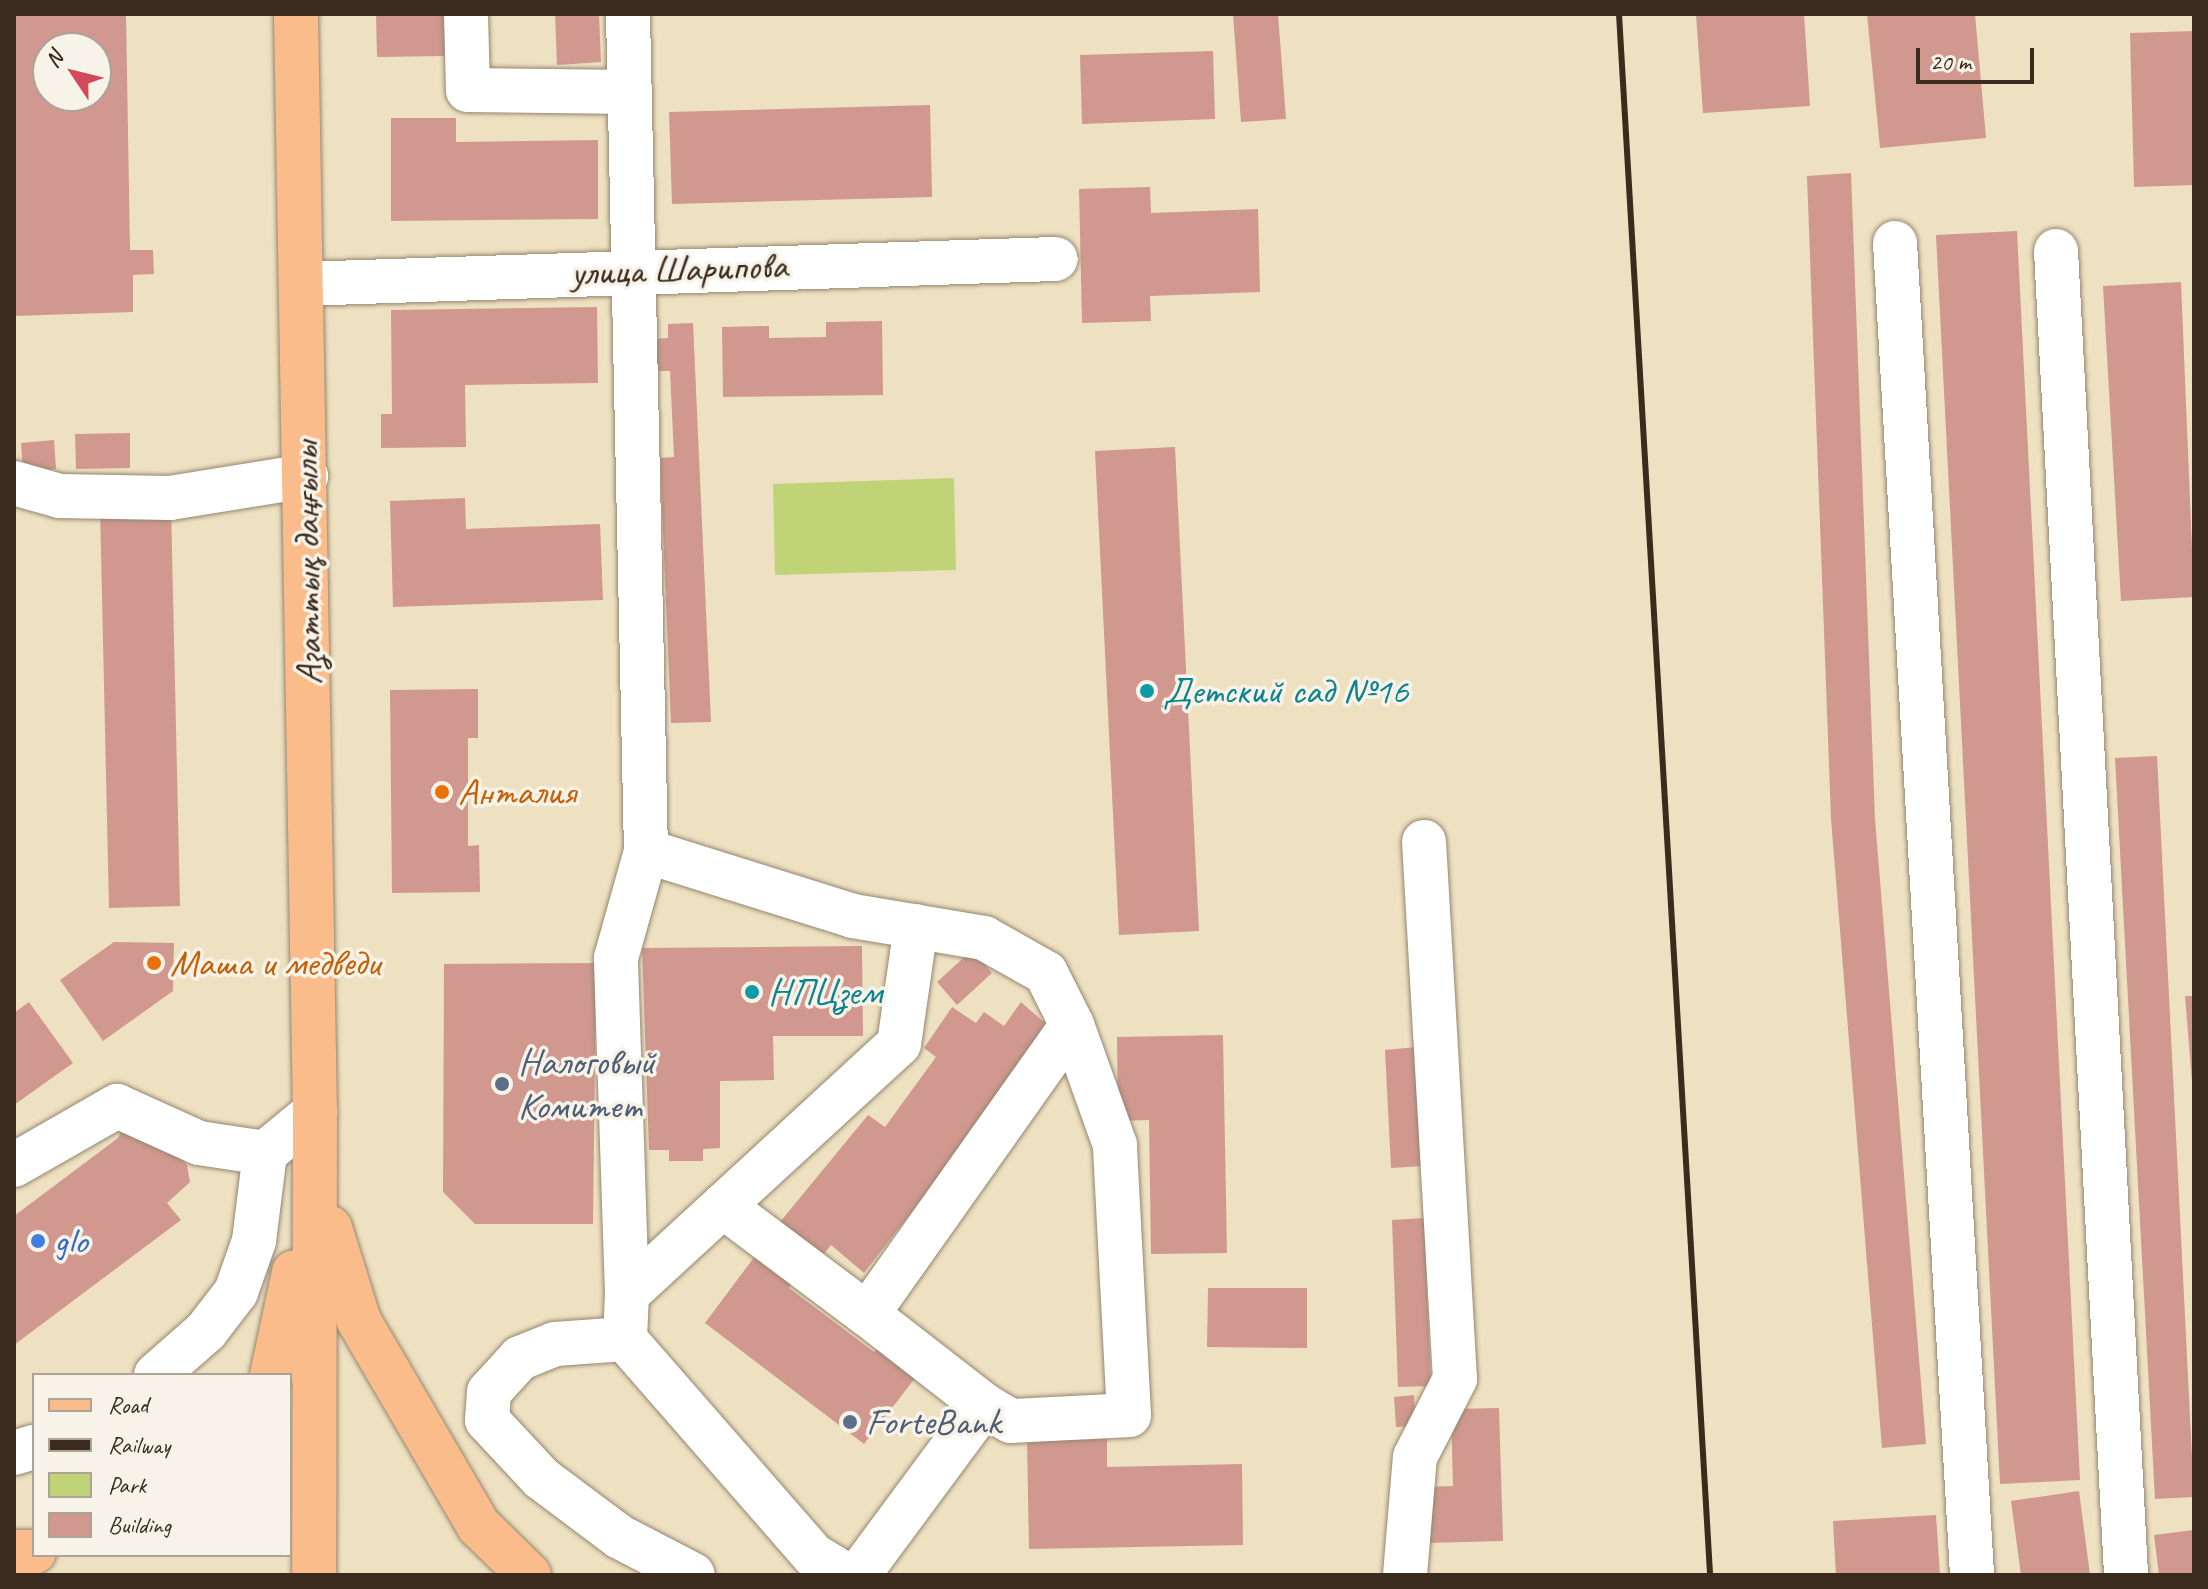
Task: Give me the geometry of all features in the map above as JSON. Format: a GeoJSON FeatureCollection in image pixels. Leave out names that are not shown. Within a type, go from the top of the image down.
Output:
{"type":"FeatureCollection","features":[{"type":"Feature","properties":{"kind":"main road","name":"Азаттық даңғылы"},"geometry":{"type":"LineString","coordinates":[[296,14],[315,1164]]}},
{"type":"Feature","properties":{"kind":"main road"},"geometry":{"type":"LineString","coordinates":[[272,1373],[315,1164]]}},
{"type":"Feature","properties":{"kind":"main road"},"geometry":{"type":"LineString","coordinates":[[314,1575],[315,1164]]}},
{"type":"Feature","properties":{"kind":"main road"},"geometry":{"type":"LineString","coordinates":[[315,1164],[341,1276],[359,1321],[479,1526],[529,1575]]}},
{"type":"Feature","properties":{"kind":"lane"},"geometry":{"type":"LineString","coordinates":[[466,14],[468,90],[630,92]]}},
{"type":"Feature","properties":{"kind":"lane"},"geometry":{"type":"LineString","coordinates":[[628,14],[646,851],[616,958],[627,1294],[625,1339],[816,1569]]}},
{"type":"Feature","properties":{"kind":"lane"},"geometry":{"type":"LineString","coordinates":[[1895,243],[1972,1575]]}},
{"type":"Feature","properties":{"kind":"lane"},"geometry":{"type":"LineString","coordinates":[[2056,251],[2126,1575]]}},
{"type":"Feature","properties":{"kind":"lane","name":"улица Шарипова"},"geometry":{"type":"LineString","coordinates":[[301,284],[635,270],[1056,259]]}},
{"type":"Feature","properties":{"kind":"lane"},"geometry":{"type":"LineString","coordinates":[[14,483],[60,496],[170,498],[306,476]]}},
{"type":"Feature","properties":{"kind":"lane"},"geometry":{"type":"LineString","coordinates":[[1405,1575],[1415,1457],[1455,1379],[1424,842]]}},
{"type":"Feature","properties":{"kind":"lane"},"geometry":{"type":"LineString","coordinates":[[646,851],[853,916],[984,938],[1046,973],[1072,1025],[1115,1145],[1129,1415],[1011,1421],[984,1405],[723,1206]]}},
{"type":"Feature","properties":{"kind":"lane"},"geometry":{"type":"LineString","coordinates":[[627,1294],[899,1044],[916,926]]}},
{"type":"Feature","properties":{"kind":"lane"},"geometry":{"type":"LineString","coordinates":[[867,1314],[1072,1025]]}},
{"type":"Feature","properties":{"kind":"lane"},"geometry":{"type":"LineString","coordinates":[[14,1165],[117,1106],[199,1143],[265,1153]]}},
{"type":"Feature","properties":{"kind":"lane"},"geometry":{"type":"LineString","coordinates":[[158,1373],[206,1331],[236,1292],[254,1241],[265,1153],[315,1112]]}},
{"type":"Feature","properties":{"kind":"lane"},"geometry":{"type":"LineString","coordinates":[[625,1339],[555,1344],[520,1358],[489,1392],[487,1420],[541,1478],[620,1537],[693,1575]]}},
{"type":"Feature","properties":{"kind":"lane"},"geometry":{"type":"LineString","coordinates":[[858,1575],[984,1405]]}},
{"type":"Feature","properties":{"kind":"green space"},"geometry":{"type":"Polygon","coordinates":[[[954,478],[956,570],[775,575],[773,484],[954,478]]]}},
{"type":"Feature","properties":{"kind":"building"},"geometry":{"type":"Polygon","coordinates":[[[14,14],[126,14],[130,250],[153,250],[154,274],[133,275],[133,312],[14,316],[14,14]]]}},
{"type":"Feature","properties":{"kind":"building"},"geometry":{"type":"Polygon","coordinates":[[[376,14],[444,14],[445,56],[377,57],[376,14]]]}},
{"type":"Feature","properties":{"kind":"building"},"geometry":{"type":"Polygon","coordinates":[[[555,14],[599,14],[601,62],[557,65],[555,14]]]}},
{"type":"Feature","properties":{"kind":"building"},"geometry":{"type":"Polygon","coordinates":[[[1233,14],[1278,14],[1286,119],[1241,122],[1233,14]]]}},
{"type":"Feature","properties":{"kind":"building"},"geometry":{"type":"Polygon","coordinates":[[[1696,14],[1804,14],[1810,106],[1703,113],[1696,14]]]}},
{"type":"Feature","properties":{"kind":"building"},"geometry":{"type":"Polygon","coordinates":[[[1867,14],[1975,14],[1986,138],[1880,148],[1867,14]]]}},
{"type":"Feature","properties":{"kind":"building"},"geometry":{"type":"Polygon","coordinates":[[[2194,31],[2194,185],[2134,187],[2130,33],[2194,31]]]}},
{"type":"Feature","properties":{"kind":"building"},"geometry":{"type":"Polygon","coordinates":[[[1213,51],[1215,119],[1082,124],[1080,55],[1213,51]]]}},
{"type":"Feature","properties":{"kind":"building"},"geometry":{"type":"Polygon","coordinates":[[[930,105],[932,197],[672,204],[669,112],[930,105]]]}},
{"type":"Feature","properties":{"kind":"building"},"geometry":{"type":"Polygon","coordinates":[[[391,118],[456,118],[456,142],[598,140],[598,219],[391,221],[391,118]]]}},
{"type":"Feature","properties":{"kind":"building"},"geometry":{"type":"Polygon","coordinates":[[[1851,173],[1875,819],[1926,1444],[1882,1448],[1831,819],[1807,176],[1851,173]]]}},
{"type":"Feature","properties":{"kind":"building"},"geometry":{"type":"Polygon","coordinates":[[[1150,187],[1151,213],[1258,209],[1260,292],[1150,296],[1151,321],[1082,323],[1079,189],[1150,187]]]}},
{"type":"Feature","properties":{"kind":"building"},"geometry":{"type":"Polygon","coordinates":[[[2017,231],[2080,1480],[2000,1484],[1936,235],[2017,231]]]}},
{"type":"Feature","properties":{"kind":"building"},"geometry":{"type":"Polygon","coordinates":[[[2181,282],[2194,597],[2121,601],[2103,286],[2181,282]]]}},
{"type":"Feature","properties":{"kind":"building"},"geometry":{"type":"Polygon","coordinates":[[[597,307],[598,383],[465,385],[466,447],[381,448],[381,414],[392,414],[391,310],[597,307]]]}},
{"type":"Feature","properties":{"kind":"building"},"geometry":{"type":"Polygon","coordinates":[[[882,321],[883,395],[723,397],[722,327],[769,326],[769,338],[826,337],[826,322],[882,321]]]}},
{"type":"Feature","properties":{"kind":"building"},"geometry":{"type":"Polygon","coordinates":[[[693,323],[711,722],[671,723],[660,458],[674,457],[670,371],[655,371],[654,339],[668,338],[668,324],[693,323]]]}},
{"type":"Feature","properties":{"kind":"building"},"geometry":{"type":"Polygon","coordinates":[[[130,433],[130,468],[76,469],[75,434],[130,433]]]}},
{"type":"Feature","properties":{"kind":"building"},"geometry":{"type":"Polygon","coordinates":[[[54,440],[56,469],[23,471],[21,443],[54,440]]]}},
{"type":"Feature","properties":{"kind":"building","name":"Детский сад №16"},"geometry":{"type":"Polygon","coordinates":[[[1175,447],[1199,931],[1119,935],[1095,451],[1175,447]]]}},
{"type":"Feature","properties":{"kind":"building"},"geometry":{"type":"Polygon","coordinates":[[[465,498],[466,529],[600,524],[603,600],[393,607],[390,501],[465,498]]]}},
{"type":"Feature","properties":{"kind":"building"},"geometry":{"type":"Polygon","coordinates":[[[171,505],[180,906],[109,908],[100,507],[171,505]]]}},
{"type":"Feature","properties":{"kind":"building"},"geometry":{"type":"Polygon","coordinates":[[[478,689],[478,738],[468,738],[468,846],[479,845],[480,892],[392,893],[390,690],[478,689]]]}},
{"type":"Feature","properties":{"kind":"building"},"geometry":{"type":"Polygon","coordinates":[[[2157,756],[2194,1497],[2155,1499],[2115,758],[2157,756]]]}},
{"type":"Feature","properties":{"kind":"building"},"geometry":{"type":"Polygon","coordinates":[[[114,942],[174,943],[173,991],[103,1041],[60,980],[114,942]]]}},
{"type":"Feature","properties":{"kind":"building","name":"НПЦзем"},"geometry":{"type":"Polygon","coordinates":[[[862,946],[863,1036],[773,1036],[774,1080],[720,1081],[720,1148],[703,1149],[703,1161],[669,1161],[669,1150],[649,1150],[642,948],[862,946]]]}},
{"type":"Feature","properties":{"kind":"building"},"geometry":{"type":"Polygon","coordinates":[[[972,950],[992,973],[957,1005],[937,982],[972,950]]]}},
{"type":"Feature","properties":{"kind":"building"},"geometry":{"type":"Polygon","coordinates":[[[596,963],[593,1224],[475,1224],[443,1192],[444,964],[596,963]]]}},
{"type":"Feature","properties":{"kind":"building"},"geometry":{"type":"Polygon","coordinates":[[[2185,996],[2194,996],[2194,1082],[2192,1082],[2185,996]]]}},
{"type":"Feature","properties":{"kind":"building"},"geometry":{"type":"Polygon","coordinates":[[[29,1002],[73,1063],[14,1105],[14,1013],[29,1002]]]}},
{"type":"Feature","properties":{"kind":"building"},"geometry":{"type":"Polygon","coordinates":[[[1021,1002],[1053,1030],[864,1273],[831,1245],[824,1254],[780,1222],[868,1115],[885,1127],[936,1057],[924,1048],[952,1007],[976,1023],[984,1012],[1004,1026],[1021,1002]]]}},
{"type":"Feature","properties":{"kind":"building"},"geometry":{"type":"Polygon","coordinates":[[[1223,1035],[1227,1253],[1151,1254],[1149,1120],[1118,1121],[1117,1037],[1223,1035]]]}},
{"type":"Feature","properties":{"kind":"building"},"geometry":{"type":"Polygon","coordinates":[[[1417,1047],[1424,1166],[1391,1168],[1385,1050],[1417,1047]]]}},
{"type":"Feature","properties":{"kind":"building"},"geometry":{"type":"Polygon","coordinates":[[[122,1129],[169,1147],[187,1165],[190,1182],[167,1203],[181,1220],[14,1345],[14,1216],[118,1138],[122,1129]]]}},
{"type":"Feature","properties":{"kind":"building"},"geometry":{"type":"Polygon","coordinates":[[[1424,1218],[1431,1386],[1398,1387],[1392,1220],[1424,1218]]]}},
{"type":"Feature","properties":{"kind":"building"},"geometry":{"type":"Polygon","coordinates":[[[758,1252],[794,1280],[789,1288],[874,1352],[880,1344],[919,1373],[864,1444],[705,1323],[758,1252]]]}},
{"type":"Feature","properties":{"kind":"building"},"geometry":{"type":"Polygon","coordinates":[[[1208,1288],[1307,1288],[1307,1348],[1207,1347],[1208,1288]]]}},
{"type":"Feature","properties":{"kind":"building"},"geometry":{"type":"Polygon","coordinates":[[[1414,1395],[1416,1426],[1396,1427],[1394,1397],[1414,1395]]]}},
{"type":"Feature","properties":{"kind":"building"},"geometry":{"type":"Polygon","coordinates":[[[1499,1408],[1503,1541],[1428,1543],[1426,1487],[1453,1486],[1451,1409],[1499,1408]]]}},
{"type":"Feature","properties":{"kind":"building"},"geometry":{"type":"Polygon","coordinates":[[[1107,1439],[1107,1467],[1242,1464],[1243,1545],[1029,1549],[1027,1441],[1107,1439]]]}},
{"type":"Feature","properties":{"kind":"building"},"geometry":{"type":"Polygon","coordinates":[[[2079,1491],[2090,1575],[2021,1575],[2011,1501],[2079,1491]]]}},
{"type":"Feature","properties":{"kind":"building"},"geometry":{"type":"Polygon","coordinates":[[[1936,1515],[1940,1575],[1836,1575],[1833,1521],[1936,1515]]]}},
{"type":"Feature","properties":{"kind":"building"},"geometry":{"type":"Polygon","coordinates":[[[2194,1530],[2194,1575],[2159,1575],[2154,1535],[2194,1530]]]}},
{"type":"Feature","properties":{"kind":"railway"},"geometry":{"type":"LineString","coordinates":[[1619,14],[1710,1575]]}},
{"type":"Feature","properties":{"kind":"place","name":"Детский сад №16"},"geometry":{"type":"Point","coordinates":[1147,691]}},
{"type":"Feature","properties":{"kind":"place","name":"Анталия"},"geometry":{"type":"Point","coordinates":[442,792]}},
{"type":"Feature","properties":{"kind":"place","name":"Маша и медведи"},"geometry":{"type":"Point","coordinates":[154,963]}},
{"type":"Feature","properties":{"kind":"place","name":"НПЦзем"},"geometry":{"type":"Point","coordinates":[752,992]}},
{"type":"Feature","properties":{"kind":"place","name":"Налоговый Комитет"},"geometry":{"type":"Point","coordinates":[502,1084]}},
{"type":"Feature","properties":{"kind":"place","name":"glo"},"geometry":{"type":"Point","coordinates":[38,1241]}},
{"type":"Feature","properties":{"kind":"place","name":"ForteBank"},"geometry":{"type":"Point","coordinates":[850,1422]}}]}
